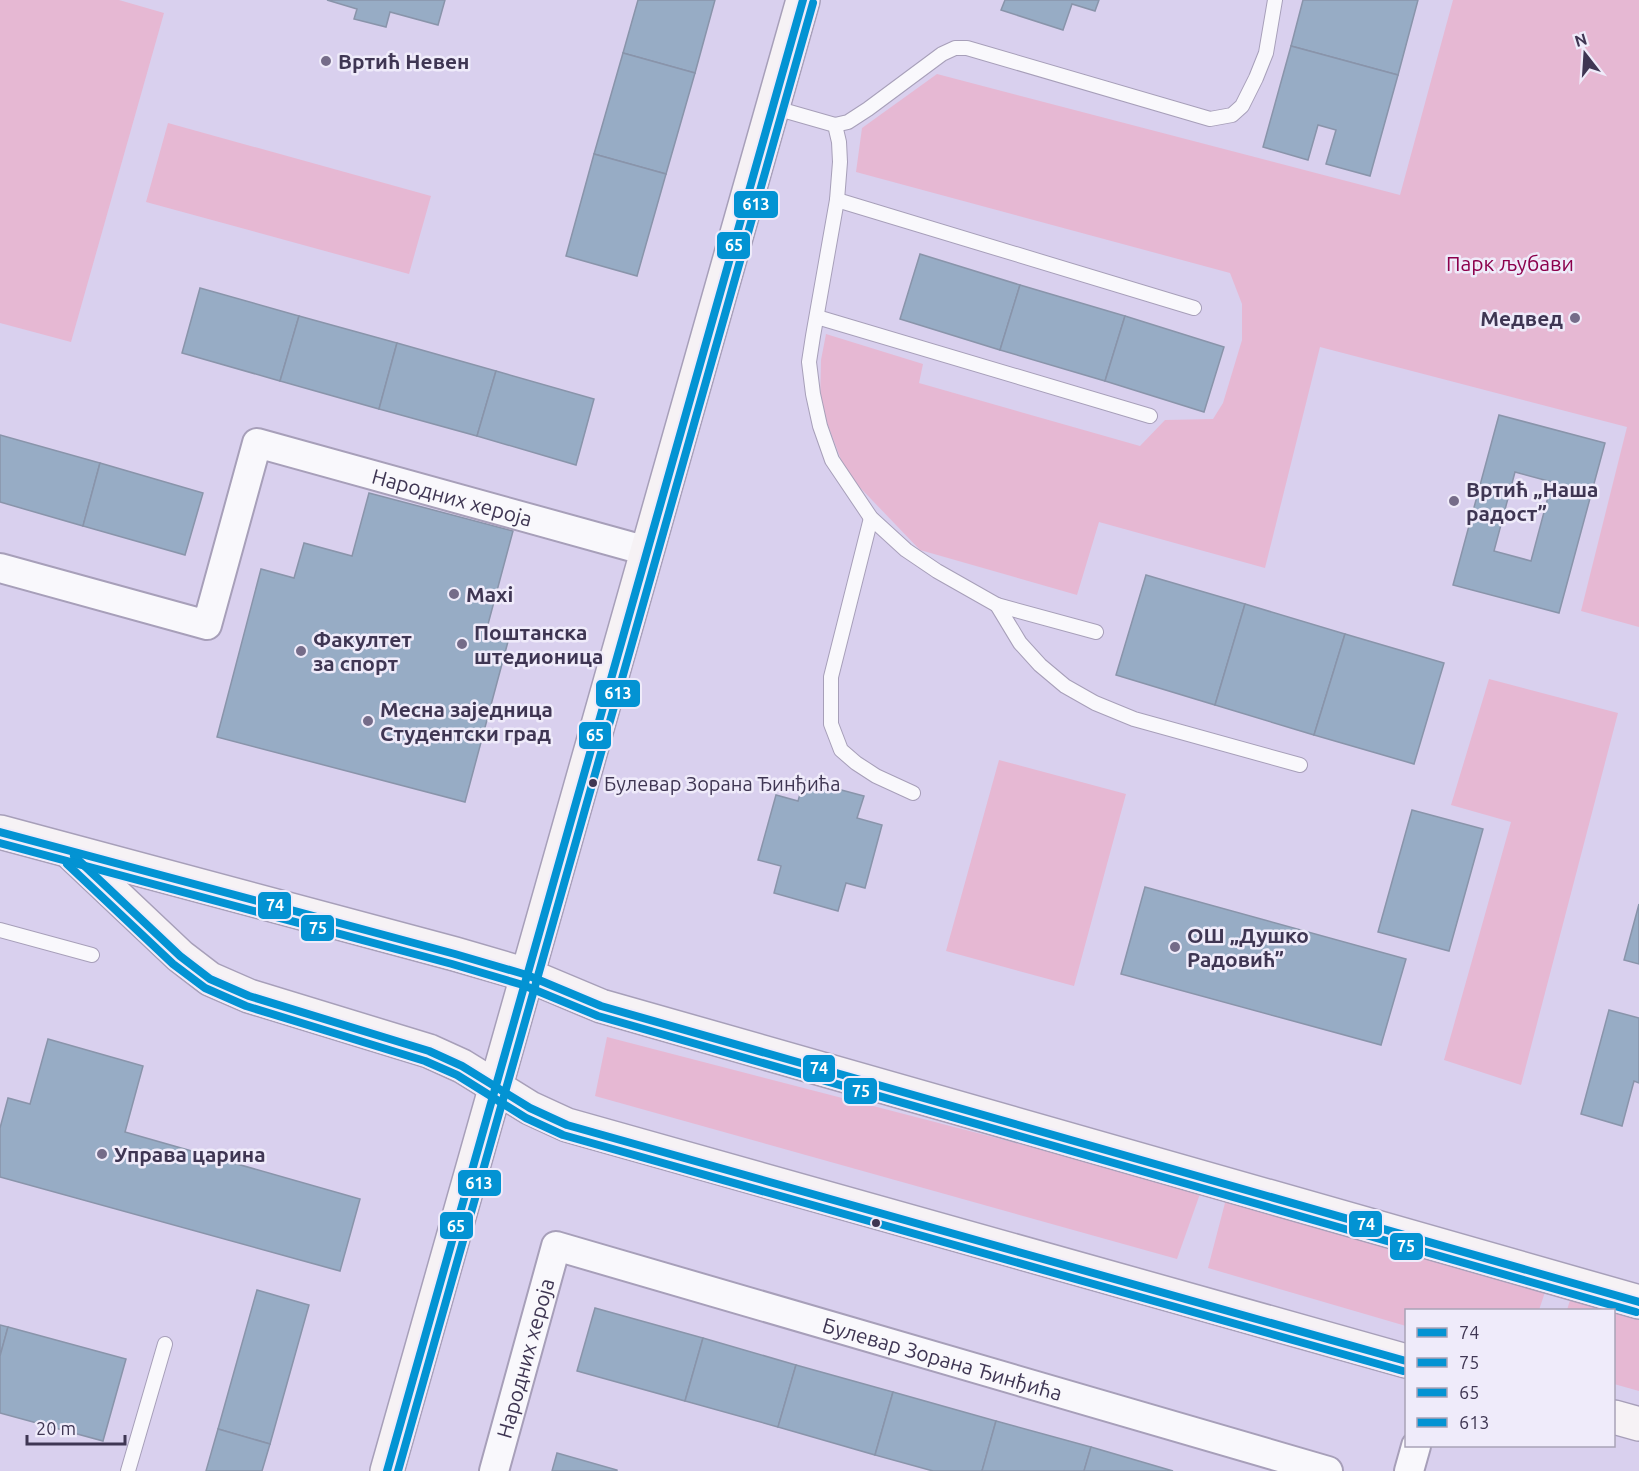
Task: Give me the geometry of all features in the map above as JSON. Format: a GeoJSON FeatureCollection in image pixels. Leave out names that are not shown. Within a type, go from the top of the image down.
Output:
{"type":"FeatureCollection","features":[{"type":"Feature","properties":{"kind":"street"},"geometry":{"type":"LineString","coordinates":[[387,1471],[803,0]]}},
{"type":"Feature","properties":{"kind":"street","name":"Народних хероја"},"geometry":{"type":"LineString","coordinates":[[0,568],[207,625],[257,442],[647,551]]}},
{"type":"Feature","properties":{"kind":"street"},"geometry":{"type":"LineString","coordinates":[[0,832],[455,954],[527,975],[601,1006],[1639,1302]]}},
{"type":"Feature","properties":{"kind":"street"},"geometry":{"type":"LineString","coordinates":[[69,852],[180,956],[210,979],[249,996],[429,1051],[462,1066],[530,1108],[567,1125],[1405,1359]]}},
{"type":"Feature","properties":{"kind":"street","name":"Народних хероја"},"geometry":{"type":"LineString","coordinates":[[494,1471],[555,1246]]}},
{"type":"Feature","properties":{"kind":"street","name":"Булевар Зорана Ђинђића"},"geometry":{"type":"LineString","coordinates":[[555,1246],[1328,1471]]}},
{"type":"Feature","properties":{"kind":"street"},"geometry":{"type":"LineString","coordinates":[[1615,1417],[1639,1424]]}},
{"type":"Feature","properties":{"kind":"street"},"geometry":{"type":"LineString","coordinates":[[1409,1471],[1416,1447]]}},
{"type":"Feature","properties":{"kind":"lane"},"geometry":{"type":"LineString","coordinates":[[772,107],[835,125],[848,122],[942,54],[955,48],[968,48],[1203,118],[1226,117],[1238,110],[1256,78],[1266,53],[1275,0]]}},
{"type":"Feature","properties":{"kind":"lane"},"geometry":{"type":"LineString","coordinates":[[835,125],[840,162],[837,200],[809,362],[820,426],[832,460],[871,518],[906,550],[937,571],[997,605],[1096,632]]}},
{"type":"Feature","properties":{"kind":"lane"},"geometry":{"type":"LineString","coordinates":[[837,200],[1194,308]]}},
{"type":"Feature","properties":{"kind":"lane"},"geometry":{"type":"LineString","coordinates":[[817,317],[1150,416]]}},
{"type":"Feature","properties":{"kind":"lane"},"geometry":{"type":"LineString","coordinates":[[871,518],[831,677],[831,724],[841,750],[856,763],[876,776],[913,793]]}},
{"type":"Feature","properties":{"kind":"lane"},"geometry":{"type":"LineString","coordinates":[[997,605],[1020,643],[1040,665],[1065,686],[1095,703],[1134,718],[1300,765]]}},
{"type":"Feature","properties":{"kind":"lane"},"geometry":{"type":"LineString","coordinates":[[0,930],[92,956]]}},
{"type":"Feature","properties":{"kind":"lane"},"geometry":{"type":"LineString","coordinates":[[128,1471],[165,1344]]}},
{"type":"Feature","properties":{"kind":"green space"},"geometry":{"type":"Polygon","coordinates":[[[0,0],[119,0],[164,13],[71,342],[0,323],[0,0]]]}},
{"type":"Feature","properties":{"kind":"green space","name":"Парк љубави"},"geometry":{"type":"Polygon","coordinates":[[[1453,0],[1639,0],[1639,627],[1581,611],[1627,427],[1320,347],[1265,568],[1099,522],[1077,595],[920,550],[846,473],[820,404],[821,360],[826,334],[923,364],[919,383],[1140,446],[1165,420],[1213,419],[1223,403],[1242,340],[1242,304],[1230,273],[856,172],[862,128],[937,74],[1400,195],[1453,0]]]}},
{"type":"Feature","properties":{"kind":"green space"},"geometry":{"type":"Polygon","coordinates":[[[168,123],[431,196],[409,274],[146,202],[168,123]]]}},
{"type":"Feature","properties":{"kind":"green space"},"geometry":{"type":"Polygon","coordinates":[[[1489,679],[1618,713],[1521,1085],[1444,1060],[1511,822],[1451,805],[1489,679]]]}},
{"type":"Feature","properties":{"kind":"green space"},"geometry":{"type":"Polygon","coordinates":[[[999,760],[1126,794],[1074,986],[946,951],[999,760]]]}},
{"type":"Feature","properties":{"kind":"green space"},"geometry":{"type":"Polygon","coordinates":[[[607,1037],[1201,1191],[1177,1259],[595,1096],[607,1037]]]}},
{"type":"Feature","properties":{"kind":"green space"},"geometry":{"type":"Polygon","coordinates":[[[1226,1199],[1546,1289],[1539,1309],[1405,1309],[1405,1326],[1208,1268],[1226,1199]]]}},
{"type":"Feature","properties":{"kind":"green space"},"geometry":{"type":"Polygon","coordinates":[[[1571,1297],[1612,1309],[1567,1309],[1571,1297]]]}},
{"type":"Feature","properties":{"kind":"green space"},"geometry":{"type":"Polygon","coordinates":[[[1615,1310],[1639,1317],[1639,1391],[1615,1384],[1615,1310]]]}},
{"type":"Feature","properties":{"kind":"building"},"geometry":{"type":"Polygon","coordinates":[[[327,0],[445,0],[438,25],[390,12],[386,27],[354,19],[357,9],[327,0]]]}},
{"type":"Feature","properties":{"kind":"building"},"geometry":{"type":"Polygon","coordinates":[[[638,0],[715,0],[695,73],[623,53],[638,0]]]}},
{"type":"Feature","properties":{"kind":"building"},"geometry":{"type":"Polygon","coordinates":[[[1005,0],[1099,0],[1095,11],[1072,4],[1063,30],[1001,10],[1005,0]]]}},
{"type":"Feature","properties":{"kind":"building"},"geometry":{"type":"Polygon","coordinates":[[[1303,0],[1418,0],[1398,75],[1291,46],[1303,0]]]}},
{"type":"Feature","properties":{"kind":"building"},"geometry":{"type":"Polygon","coordinates":[[[1291,46],[1398,75],[1370,176],[1326,164],[1336,130],[1318,125],[1308,160],[1263,147],[1291,46]]]}},
{"type":"Feature","properties":{"kind":"building"},"geometry":{"type":"Polygon","coordinates":[[[623,53],[695,73],[666,174],[594,154],[623,53]]]}},
{"type":"Feature","properties":{"kind":"building"},"geometry":{"type":"Polygon","coordinates":[[[594,154],[666,174],[637,276],[566,256],[594,154]]]}},
{"type":"Feature","properties":{"kind":"building"},"geometry":{"type":"Polygon","coordinates":[[[920,254],[1020,285],[1000,350],[900,319],[920,254]]]}},
{"type":"Feature","properties":{"kind":"building"},"geometry":{"type":"Polygon","coordinates":[[[1020,285],[1125,316],[1105,381],[1000,350],[1020,285]]]}},
{"type":"Feature","properties":{"kind":"building"},"geometry":{"type":"Polygon","coordinates":[[[200,288],[299,316],[280,381],[182,353],[200,288]]]}},
{"type":"Feature","properties":{"kind":"building"},"geometry":{"type":"Polygon","coordinates":[[[299,316],[397,343],[379,409],[280,381],[299,316]]]}},
{"type":"Feature","properties":{"kind":"building"},"geometry":{"type":"Polygon","coordinates":[[[1125,316],[1224,347],[1204,412],[1105,381],[1125,316]]]}},
{"type":"Feature","properties":{"kind":"building"},"geometry":{"type":"Polygon","coordinates":[[[397,343],[496,371],[477,436],[379,409],[397,343]]]}},
{"type":"Feature","properties":{"kind":"building"},"geometry":{"type":"Polygon","coordinates":[[[496,371],[594,399],[576,465],[477,436],[496,371]]]}},
{"type":"Feature","properties":{"kind":"building"},"geometry":{"type":"Polygon","coordinates":[[[1499,415],[1605,443],[1559,613],[1453,585],[1499,415]],[[1515,472],[1494,551],[1531,561],[1552,482],[1515,472]]]}},
{"type":"Feature","properties":{"kind":"building"},"geometry":{"type":"Polygon","coordinates":[[[0,435],[100,463],[83,526],[0,502],[0,435]]]}},
{"type":"Feature","properties":{"kind":"building"},"geometry":{"type":"Polygon","coordinates":[[[100,463],[203,493],[185,555],[83,526],[100,463]]]}},
{"type":"Feature","properties":{"kind":"building"},"geometry":{"type":"Polygon","coordinates":[[[369,493],[513,531],[487,628],[510,634],[465,802],[217,737],[261,569],[294,578],[304,543],[352,556],[369,493]]]}},
{"type":"Feature","properties":{"kind":"building"},"geometry":{"type":"Polygon","coordinates":[[[1146,575],[1245,604],[1215,705],[1116,675],[1146,575]]]}},
{"type":"Feature","properties":{"kind":"building"},"geometry":{"type":"Polygon","coordinates":[[[1245,604],[1345,634],[1314,735],[1215,705],[1245,604]]]}},
{"type":"Feature","properties":{"kind":"building"},"geometry":{"type":"Polygon","coordinates":[[[1345,634],[1444,663],[1414,764],[1314,735],[1345,634]]]}},
{"type":"Feature","properties":{"kind":"building"},"geometry":{"type":"Polygon","coordinates":[[[804,780],[864,796],[857,818],[882,825],[865,888],[846,883],[838,911],[774,893],[781,866],[758,860],[776,795],[798,801],[804,780]]]}},
{"type":"Feature","properties":{"kind":"building"},"geometry":{"type":"Polygon","coordinates":[[[1412,810],[1483,829],[1449,951],[1378,932],[1412,810]]]}},
{"type":"Feature","properties":{"kind":"building"},"geometry":{"type":"Polygon","coordinates":[[[1145,887],[1406,959],[1381,1045],[1121,974],[1145,887]]]}},
{"type":"Feature","properties":{"kind":"building"},"geometry":{"type":"Polygon","coordinates":[[[1639,904],[1639,964],[1624,960],[1639,904]]]}},
{"type":"Feature","properties":{"kind":"building"},"geometry":{"type":"Polygon","coordinates":[[[1609,1010],[1639,1018],[1639,1083],[1634,1081],[1622,1126],[1581,1114],[1609,1010]]]}},
{"type":"Feature","properties":{"kind":"building","name":"Управа царина"},"geometry":{"type":"Polygon","coordinates":[[[48,1039],[143,1066],[125,1132],[360,1199],[340,1271],[0,1177],[0,1128],[8,1098],[30,1104],[48,1039]]]}},
{"type":"Feature","properties":{"kind":"building"},"geometry":{"type":"Polygon","coordinates":[[[257,1290],[309,1305],[270,1444],[218,1429],[257,1290]]]}},
{"type":"Feature","properties":{"kind":"building"},"geometry":{"type":"Polygon","coordinates":[[[595,1308],[703,1338],[685,1401],[577,1371],[595,1308]]]}},
{"type":"Feature","properties":{"kind":"building"},"geometry":{"type":"Polygon","coordinates":[[[0,1325],[8,1327],[0,1356],[0,1325]]]}},
{"type":"Feature","properties":{"kind":"building"},"geometry":{"type":"Polygon","coordinates":[[[8,1327],[126,1359],[103,1441],[0,1413],[0,1356],[8,1327]]]}},
{"type":"Feature","properties":{"kind":"building"},"geometry":{"type":"Polygon","coordinates":[[[703,1338],[796,1365],[778,1427],[685,1401],[703,1338]]]}},
{"type":"Feature","properties":{"kind":"building"},"geometry":{"type":"Polygon","coordinates":[[[796,1365],[893,1392],[875,1455],[778,1427],[796,1365]]]}},
{"type":"Feature","properties":{"kind":"building"},"geometry":{"type":"Polygon","coordinates":[[[893,1392],[996,1421],[982,1471],[933,1471],[875,1455],[893,1392]]]}},
{"type":"Feature","properties":{"kind":"building"},"geometry":{"type":"Polygon","coordinates":[[[996,1421],[1091,1447],[1084,1471],[982,1471],[996,1421]]]}},
{"type":"Feature","properties":{"kind":"building"},"geometry":{"type":"Polygon","coordinates":[[[218,1429],[270,1444],[262,1471],[206,1471],[218,1429]]]}},
{"type":"Feature","properties":{"kind":"building"},"geometry":{"type":"Polygon","coordinates":[[[1091,1447],[1173,1471],[1084,1471],[1091,1447]]]}},
{"type":"Feature","properties":{"kind":"building"},"geometry":{"type":"Polygon","coordinates":[[[557,1453],[617,1470],[617,1471],[552,1471],[557,1453]]]}},
{"type":"Feature","properties":{"kind":"transit line","name":"65"},"geometry":{"type":"LineString","coordinates":[[387,1471],[803,0]]}},
{"type":"Feature","properties":{"kind":"transit line","name":"613"},"geometry":{"type":"LineString","coordinates":[[398,1471],[813,3]]}},
{"type":"Feature","properties":{"kind":"transit line","name":"74"},"geometry":{"type":"LineString","coordinates":[[0,832],[455,954],[527,975],[601,1006],[1639,1302]]}},
{"type":"Feature","properties":{"kind":"transit line","name":"75"},"geometry":{"type":"LineString","coordinates":[[0,843],[452,964],[523,985],[598,1016],[1636,1312]]}},
{"type":"Feature","properties":{"kind":"transit line","name":"74"},"geometry":{"type":"LineString","coordinates":[[74,856],[180,956],[210,979],[249,996],[429,1051],[462,1066],[530,1108],[567,1125],[1405,1361]]}},
{"type":"Feature","properties":{"kind":"transit line","name":"75"},"geometry":{"type":"LineString","coordinates":[[67,864],[173,964],[205,988],[246,1006],[425,1061],[457,1075],[526,1118],[563,1135],[1403,1371]]}},
{"type":"Feature","properties":{"kind":"place","name":"Вртић Невен"},"geometry":{"type":"Point","coordinates":[326,61]}},
{"type":"Feature","properties":{"kind":"place","name":"Медвед"},"geometry":{"type":"Point","coordinates":[1575,318]}},
{"type":"Feature","properties":{"kind":"place","name":"Вртић „Наша радост”"},"geometry":{"type":"Point","coordinates":[1454,501]}},
{"type":"Feature","properties":{"kind":"place","name":"Maxi"},"geometry":{"type":"Point","coordinates":[454,594]}},
{"type":"Feature","properties":{"kind":"place","name":"Поштанска штедионица"},"geometry":{"type":"Point","coordinates":[462,644]}},
{"type":"Feature","properties":{"kind":"place","name":"Факултет за спорт"},"geometry":{"type":"Point","coordinates":[301,651]}},
{"type":"Feature","properties":{"kind":"place","name":"Месна заједница Студентски град"},"geometry":{"type":"Point","coordinates":[368,721]}},
{"type":"Feature","properties":{"kind":"place","name":"Булевар Зорана Ђинђића"},"geometry":{"type":"Point","coordinates":[593,783]}},
{"type":"Feature","properties":{"kind":"place","name":"ОШ „Душко Радовић”"},"geometry":{"type":"Point","coordinates":[1175,947]}},
{"type":"Feature","properties":{"kind":"place","name":"Управа царина"},"geometry":{"type":"Point","coordinates":[102,1154]}}]}
